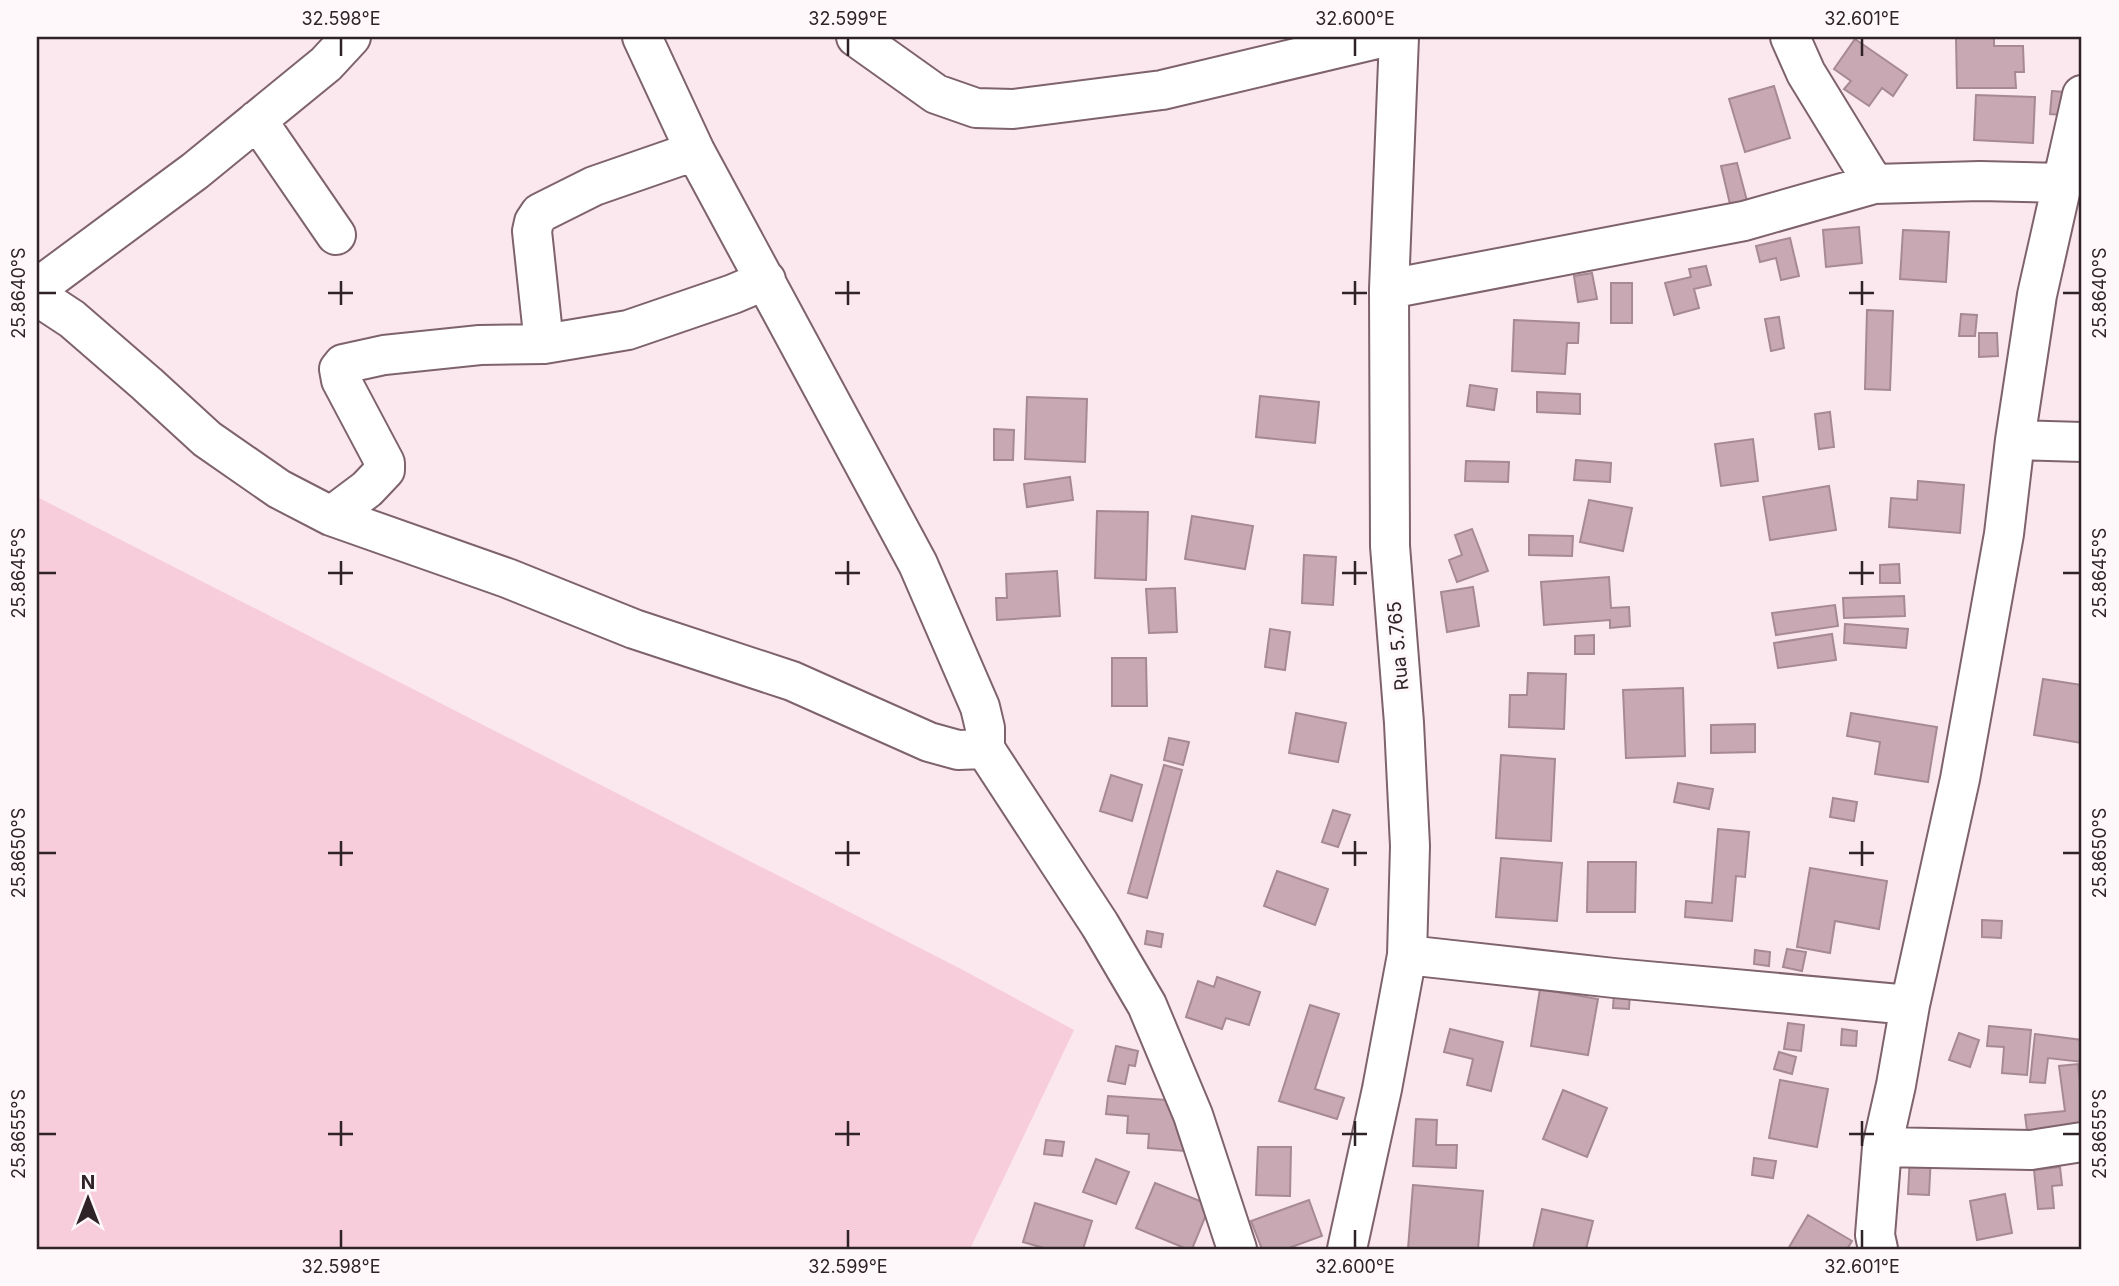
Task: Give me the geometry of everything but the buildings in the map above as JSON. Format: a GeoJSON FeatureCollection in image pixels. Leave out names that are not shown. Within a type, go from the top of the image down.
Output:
{"type":"FeatureCollection","features":[{"type":"Feature","properties":{"kind":"street"},"geometry":{"type":"LineString","coordinates":[[37,288],[195,171],[326,64],[351,37]]}},
{"type":"Feature","properties":{"kind":"street"},"geometry":{"type":"LineString","coordinates":[[642,37],[695,151],[918,564],[980,707],[985,729],[985,749],[1100,925],[1147,1005],[1193,1115],[1237,1249]]}},
{"type":"Feature","properties":{"kind":"street"},"geometry":{"type":"LineString","coordinates":[[856,37],[895,67],[936,93],[976,107],[1013,109],[1162,90],[1385,37]]}},
{"type":"Feature","properties":{"kind":"street","name":"Rua 5.765"},"geometry":{"type":"LineString","coordinates":[[1348,1249],[1407,955],[1410,846],[1404,723],[1390,546],[1389,289],[1399,37]]}},
{"type":"Feature","properties":{"kind":"street"},"geometry":{"type":"LineString","coordinates":[[1790,37],[1806,73],[1874,184]]}},
{"type":"Feature","properties":{"kind":"street"},"geometry":{"type":"LineString","coordinates":[[1878,1249],[1875,1235],[1882,1147],[1965,753],[2004,534],[2037,295],[2082,95]]}},
{"type":"Feature","properties":{"kind":"street"},"geometry":{"type":"LineString","coordinates":[[257,120],[335,235]]}},
{"type":"Feature","properties":{"kind":"street"},"geometry":{"type":"LineString","coordinates":[[544,344],[532,231],[540,213],[594,186],[695,151]]}},
{"type":"Feature","properties":{"kind":"street"},"geometry":{"type":"LineString","coordinates":[[1389,289],[1744,221],[1874,184],[1980,181],[2063,183]]}},
{"type":"Feature","properties":{"kind":"street"},"geometry":{"type":"LineString","coordinates":[[331,516],[367,489],[385,470],[385,463],[341,380],[339,369],[343,364],[384,355],[480,345],[544,344],[628,330],[733,294],[765,280]]}},
{"type":"Feature","properties":{"kind":"street"},"geometry":{"type":"LineString","coordinates":[[37,296],[72,319],[207,439],[279,489],[331,516],[508,578],[634,629],[792,681],[929,742],[958,750],[985,749]]}},
{"type":"Feature","properties":{"kind":"street"},"geometry":{"type":"LineString","coordinates":[[2015,440],[2082,442]]}},
{"type":"Feature","properties":{"kind":"street"},"geometry":{"type":"LineString","coordinates":[[1407,955],[1614,978],[1910,1005]]}},
{"type":"Feature","properties":{"kind":"street"},"geometry":{"type":"LineString","coordinates":[[1882,1147],[2031,1150],[2082,1142]]}},
{"type":"Feature","properties":{"kind":"shaded area"},"geometry":{"type":"Polygon","coordinates":[[[37,497],[959,968],[1074,1030],[970,1249],[37,1249],[37,497]]]}}]}
